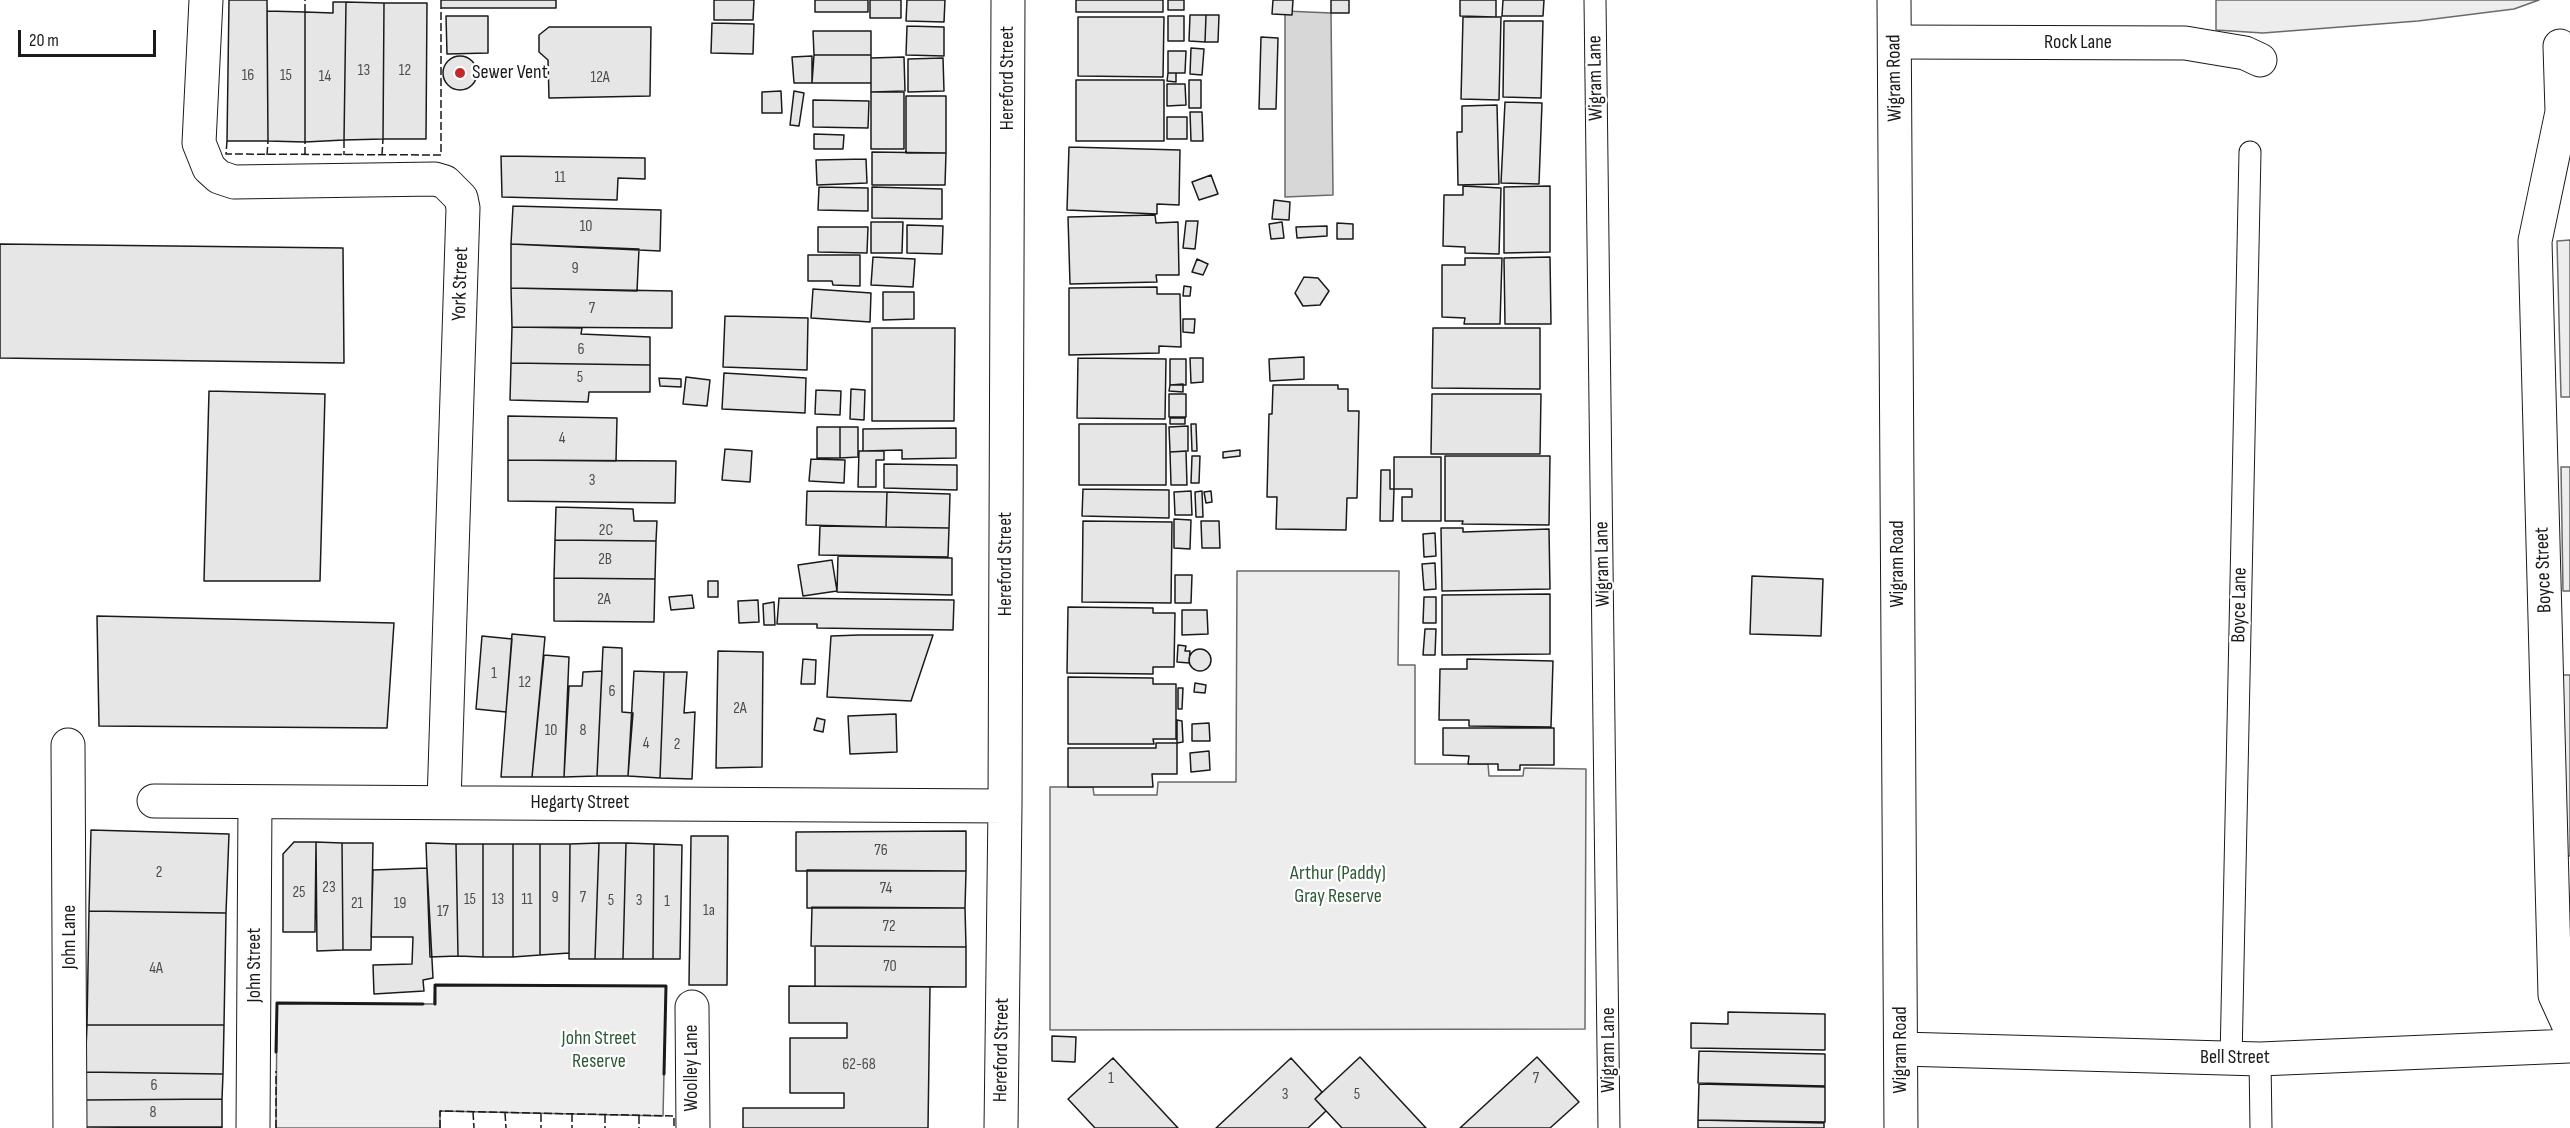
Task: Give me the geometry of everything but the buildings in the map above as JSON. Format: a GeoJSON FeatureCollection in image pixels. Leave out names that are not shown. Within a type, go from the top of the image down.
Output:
{"type":"FeatureCollection","features":[{"type":"Feature","properties":{"kind":"street","name":"York Street"},"geometry":{"type":"LineString","coordinates":[[206,0],[199,143],[209,168],[219,177],[234,182],[435,179],[445,182],[461,198],[464,208],[444,802]]}},
{"type":"Feature","properties":{"kind":"street","name":"Hereford Street"},"geometry":{"type":"LineString","coordinates":[[1001,1128],[1005,806],[1008,0]]}},
{"type":"Feature","properties":{"kind":"street","name":"Wigram Road"},"geometry":{"type":"LineString","coordinates":[[1893,0],[1901,1128]]}},
{"type":"Feature","properties":{"kind":"street","name":"Rock Lane"},"geometry":{"type":"LineString","coordinates":[[1894,42],[2185,43],[2245,53],[2260,60]]}},
{"type":"Feature","properties":{"kind":"street","name":"Boyce Street"},"geometry":{"type":"LineString","coordinates":[[2560,46],[2570,146]]}},
{"type":"Feature","properties":{"kind":"street","name":"Boyce Street"},"geometry":{"type":"LineString","coordinates":[[2566,112],[2535,241],[2555,995],[2570,1028]]}},
{"type":"Feature","properties":{"kind":"street","name":"John Lane"},"geometry":{"type":"LineString","coordinates":[[68,745],[70,1128]]}},
{"type":"Feature","properties":{"kind":"street","name":"Hegarty Street"},"geometry":{"type":"LineString","coordinates":[[154,801],[1005,806]]}},
{"type":"Feature","properties":{"kind":"street","name":"John Street"},"geometry":{"type":"LineString","coordinates":[[253,1128],[255,802]]}},
{"type":"Feature","properties":{"kind":"street","name":"Woolley Lane"},"geometry":{"type":"LineString","coordinates":[[692,1007],[693,1128]]}},
{"type":"Feature","properties":{"kind":"street","name":"Bell Street"},"geometry":{"type":"LineString","coordinates":[[1901,1049],[2245,1059],[2570,1046]]}},
{"type":"Feature","properties":{"kind":"lane","name":"Wigram Lane"},"geometry":{"type":"LineString","coordinates":[[1595,0],[1609,1128]]}},
{"type":"Feature","properties":{"kind":"lane","name":"Boyce Lane"},"geometry":{"type":"LineString","coordinates":[[2250,152],[2245,1059],[2261,1128]]}},
{"type":"Feature","properties":{"kind":"shaded area"},"geometry":{"type":"Polygon","coordinates":[[[2216,0],[2539,0],[2514,9],[2418,21],[2263,33],[2216,30],[2216,0]]]}},
{"type":"Feature","properties":{"kind":"shaded area"},"geometry":{"type":"Polygon","coordinates":[[[1285,11],[1331,13],[1333,195],[1285,197],[1285,11]]]}},
{"type":"Feature","properties":{"kind":"shaded area"},"geometry":{"type":"Polygon","coordinates":[[[2570,240],[2570,397],[2561,397],[2557,241],[2570,240]]]}},
{"type":"Feature","properties":{"kind":"shaded area"},"geometry":{"type":"Polygon","coordinates":[[[2561,467],[2570,467],[2570,591],[2563,591],[2561,467]]]}},
{"type":"Feature","properties":{"kind":"shaded area","name":"Arthur (Paddy) Gray Reserve"},"geometry":{"type":"Polygon","coordinates":[[[1237,571],[1399,571],[1398,665],[1415,665],[1415,764],[1488,764],[1489,776],[1523,776],[1524,768],[1586,769],[1585,1029],[1050,1030],[1050,787],[1093,787],[1094,795],[1157,795],[1158,782],[1236,782],[1237,571]]]}},
{"type":"Feature","properties":{"kind":"shaded area"},"geometry":{"type":"Polygon","coordinates":[[[2563,675],[2570,675],[2570,856],[2565,856],[2563,675]]]}},
{"type":"Feature","properties":{"kind":"shaded area","name":"John Street Reserve"},"geometry":{"type":"Polygon","coordinates":[[[435,985],[666,986],[663,1116],[440,1111],[440,1128],[276,1128],[277,1003],[434,1004],[435,985]]]}},
{"type":"Feature","properties":{"kind":"fence"},"geometry":{"type":"LineString","coordinates":[[305,0],[305,12]]}},
{"type":"Feature","properties":{"kind":"fence"},"geometry":{"type":"LineString","coordinates":[[227,141],[226,154],[441,155],[441,8]]}},
{"type":"Feature","properties":{"kind":"fence"},"geometry":{"type":"LineString","coordinates":[[382,155],[383,139]]}},
{"type":"Feature","properties":{"kind":"fence"},"geometry":{"type":"LineString","coordinates":[[344,140],[344,155]]}},
{"type":"Feature","properties":{"kind":"fence"},"geometry":{"type":"LineString","coordinates":[[267,155],[268,141]]}},
{"type":"Feature","properties":{"kind":"fence"},"geometry":{"type":"LineString","coordinates":[[305,142],[305,155]]}},
{"type":"Feature","properties":{"kind":"fence"},"geometry":{"type":"LineString","coordinates":[[276,1071],[276,1128]]}},
{"type":"Feature","properties":{"kind":"fence"},"geometry":{"type":"LineString","coordinates":[[440,1128],[440,1111],[674,1116],[674,1128]]}},
{"type":"Feature","properties":{"kind":"fence"},"geometry":{"type":"LineString","coordinates":[[473,1112],[474,1128]]}},
{"type":"Feature","properties":{"kind":"fence"},"geometry":{"type":"LineString","coordinates":[[505,1113],[506,1128]]}},
{"type":"Feature","properties":{"kind":"fence"},"geometry":{"type":"LineString","coordinates":[[541,1114],[541,1128]]}},
{"type":"Feature","properties":{"kind":"fence"},"geometry":{"type":"LineString","coordinates":[[572,1114],[572,1128]]}},
{"type":"Feature","properties":{"kind":"fence"},"geometry":{"type":"LineString","coordinates":[[605,1115],[605,1128]]}},
{"type":"Feature","properties":{"kind":"fence"},"geometry":{"type":"LineString","coordinates":[[639,1116],[639,1128]]}},
{"type":"Feature","properties":{"kind":"wall"},"geometry":{"type":"LineString","coordinates":[[435,1004],[435,985],[666,986],[664,1074]]}},
{"type":"Feature","properties":{"kind":"wall"},"geometry":{"type":"LineString","coordinates":[[276,1052],[277,1003],[423,1004]]}},
{"type":"Feature","properties":{"kind":"place","name":"Sewer Vent"},"geometry":{"type":"Point","coordinates":[460,73]}}]}
